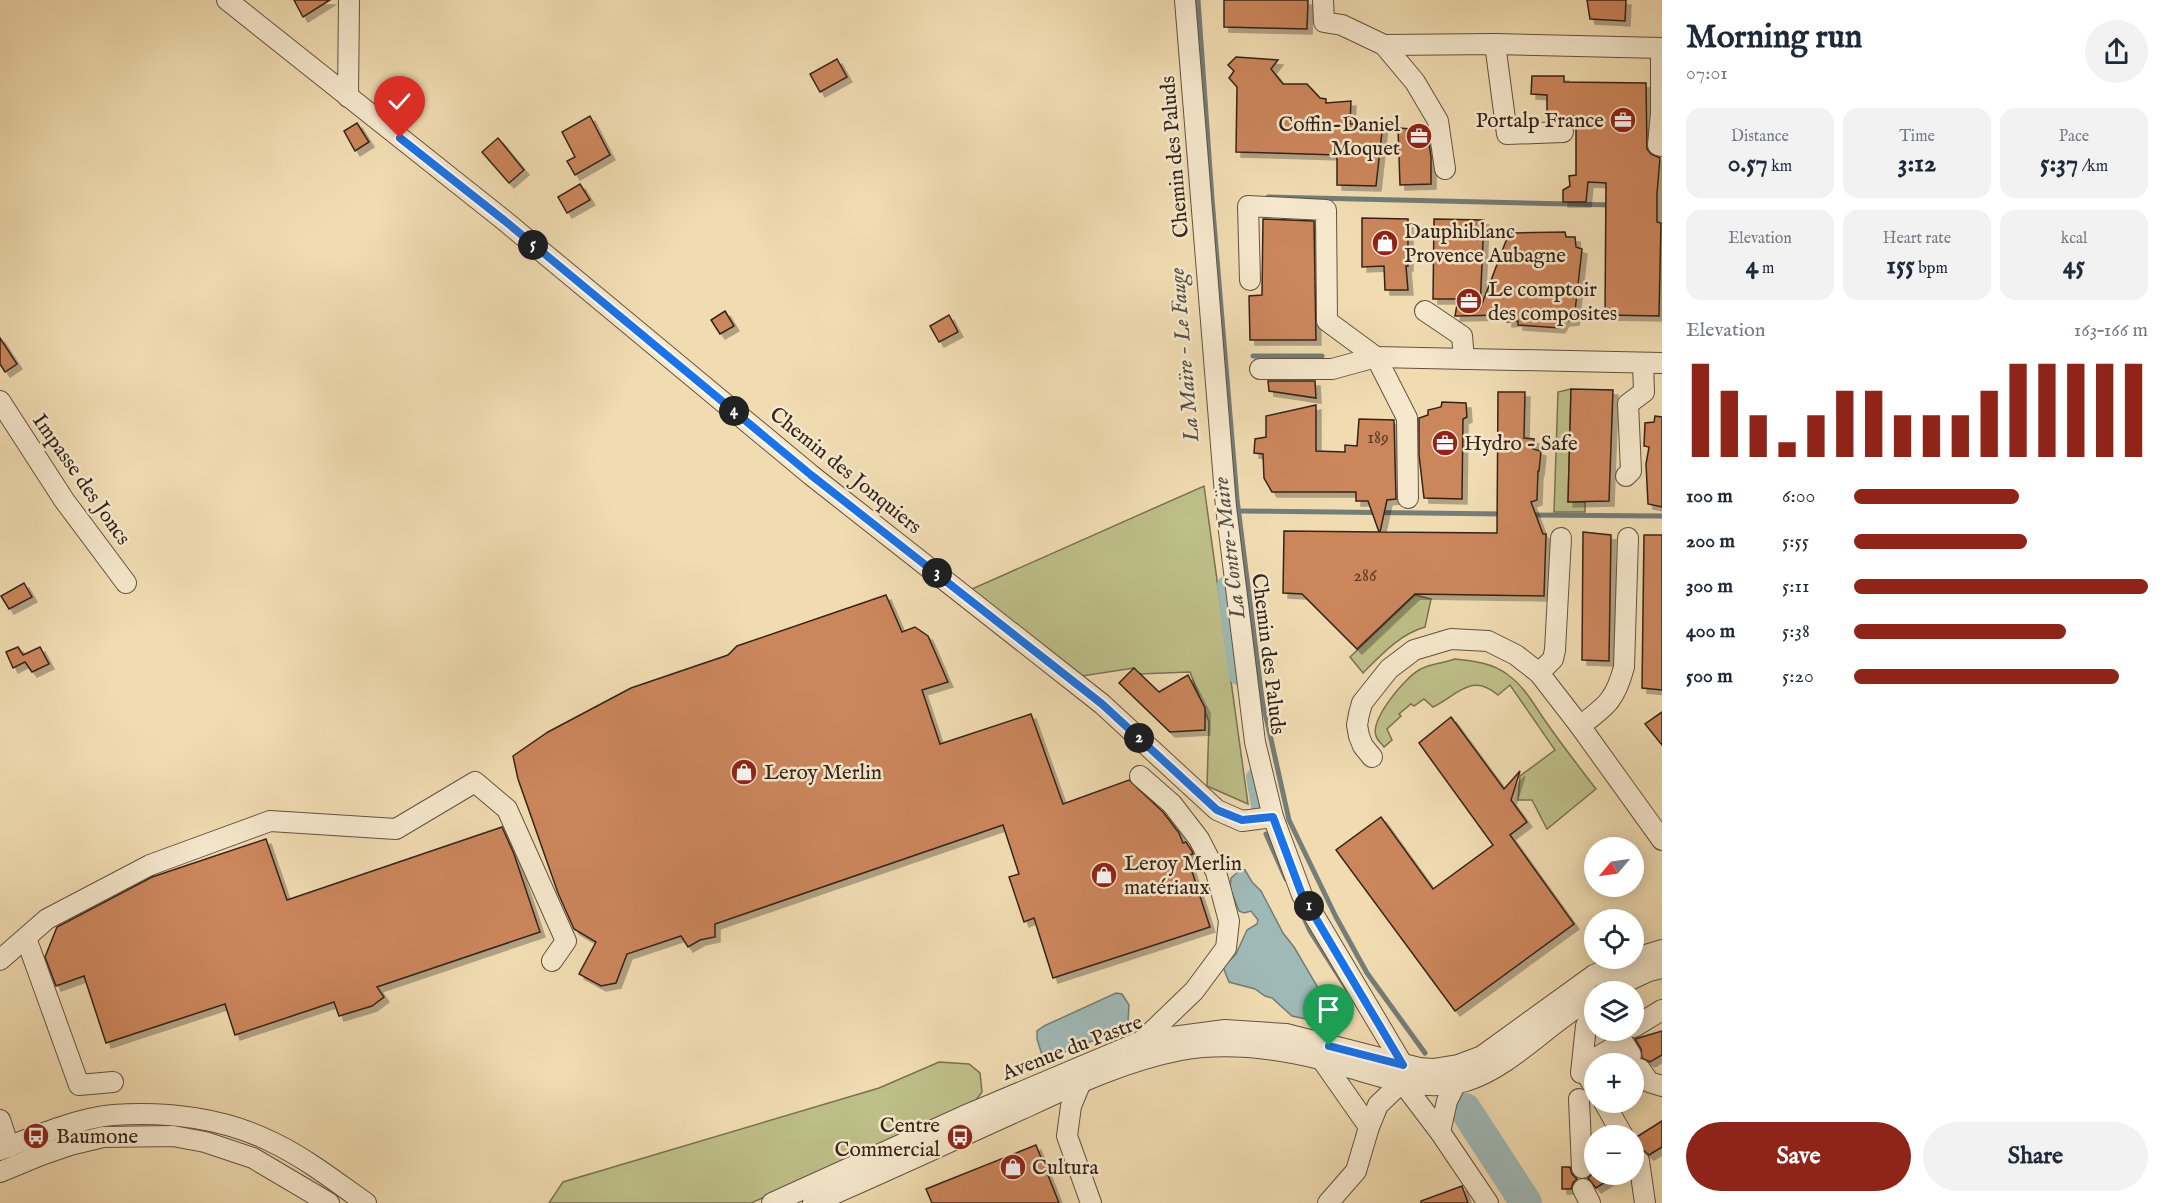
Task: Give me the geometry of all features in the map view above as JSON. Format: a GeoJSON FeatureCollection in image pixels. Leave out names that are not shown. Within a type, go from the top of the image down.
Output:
{"type":"FeatureCollection","features":[{"type":"Feature","properties":{"kind":"street","name":"Chemin des Jonquiers"},"geometry":{"type":"LineString","coordinates":[[227,0],[505,221],[811,475],[1102,704],[1217,810],[1242,820],[1273,817]]}},
{"type":"Feature","properties":{"kind":"street"},"geometry":{"type":"LineString","coordinates":[[348,97],[349,0]]}},
{"type":"Feature","properties":{"kind":"street","name":"Chemin des Paluds"},"geometry":{"type":"LineString","coordinates":[[1185,0],[1226,507],[1255,742],[1273,817],[1302,895],[1402,1073],[1488,1203]]}},
{"type":"Feature","properties":{"kind":"street"},"geometry":{"type":"LineString","coordinates":[[1323,0],[1324,22],[1342,25],[1384,45],[1415,82],[1438,121],[1445,169]]}},
{"type":"Feature","properties":{"kind":"street"},"geometry":{"type":"LineString","coordinates":[[1384,45],[1495,44],[1662,48],[1658,145],[1662,146]]}},
{"type":"Feature","properties":{"kind":"street"},"geometry":{"type":"LineString","coordinates":[[1495,44],[1507,134],[1563,132]]}},
{"type":"Feature","properties":{"kind":"street"},"geometry":{"type":"LineString","coordinates":[[1250,280],[1248,206],[1326,210],[1327,321],[1376,357],[1407,418],[1408,498]]}},
{"type":"Feature","properties":{"kind":"street"},"geometry":{"type":"LineString","coordinates":[[1425,311],[1462,336],[1464,359]]}},
{"type":"Feature","properties":{"kind":"street"},"geometry":{"type":"LineString","coordinates":[[1260,369],[1332,369],[1376,357],[1653,363],[1644,392],[1628,404],[1631,471],[1626,476]]}},
{"type":"Feature","properties":{"kind":"street","name":"Impasse des Joncs"},"geometry":{"type":"LineString","coordinates":[[0,401],[64,500],[126,583]]}},
{"type":"Feature","properties":{"kind":"street"},"geometry":{"type":"LineString","coordinates":[[1539,673],[1553,659],[1555,650],[1561,538]]}},
{"type":"Feature","properties":{"kind":"street"},"geometry":{"type":"LineString","coordinates":[[1580,726],[1608,705],[1619,687],[1624,668],[1628,538]]}},
{"type":"Feature","properties":{"kind":"street"},"geometry":{"type":"LineString","coordinates":[[1372,757],[1363,746],[1357,725],[1362,703],[1389,669],[1414,650],[1451,639],[1488,640],[1516,655],[1539,673],[1656,817],[1662,840]]}},
{"type":"Feature","properties":{"kind":"street"},"geometry":{"type":"LineString","coordinates":[[1140,776],[1172,804],[1199,839],[1216,872],[1229,921],[1226,948],[1194,991],[1142,1041]]}},
{"type":"Feature","properties":{"kind":"street"},"geometry":{"type":"LineString","coordinates":[[0,960],[47,919],[150,865],[270,821],[396,828],[475,782],[507,808],[566,941],[552,961]]}},
{"type":"Feature","properties":{"kind":"street"},"geometry":{"type":"LineString","coordinates":[[26,938],[79,1085],[113,1082]]}},
{"type":"Feature","properties":{"kind":"street","name":"Avenue du Pastre"},"geometry":{"type":"LineString","coordinates":[[813,1203],[840,1197],[1081,1082],[1138,1060],[1182,1050],[1212,1047],[1257,1048],[1402,1073],[1458,1065],[1482,1056],[1594,975],[1626,961],[1662,950]]}},
{"type":"Feature","properties":{"kind":"street"},"geometry":{"type":"LineString","coordinates":[[1628,981],[1662,968]]}},
{"type":"Feature","properties":{"kind":"street","name":"Avenue du Pastre"},"geometry":{"type":"LineString","coordinates":[[772,1203],[972,1113],[1142,1041],[1225,1030],[1286,1034],[1402,1073],[1426,1085],[1456,1083],[1494,1068],[1584,1004]]}},
{"type":"Feature","properties":{"kind":"street"},"geometry":{"type":"LineString","coordinates":[[1582,1066],[1631,1045],[1662,1010]]}},
{"type":"Feature","properties":{"kind":"street"},"geometry":{"type":"LineString","coordinates":[[1584,1041],[1582,1066],[1584,1083]]}},
{"type":"Feature","properties":{"kind":"street"},"geometry":{"type":"LineString","coordinates":[[1631,1045],[1649,1082],[1662,1086]]}},
{"type":"Feature","properties":{"kind":"street"},"geometry":{"type":"LineString","coordinates":[[1322,1060],[1369,1127]]}},
{"type":"Feature","properties":{"kind":"street"},"geometry":{"type":"LineString","coordinates":[[1328,1203],[1356,1171],[1378,1105],[1402,1073]]}},
{"type":"Feature","properties":{"kind":"street"},"geometry":{"type":"LineString","coordinates":[[1081,1082],[1071,1107],[1066,1136],[1091,1203]]}},
{"type":"Feature","properties":{"kind":"street"},"geometry":{"type":"LineString","coordinates":[[1440,1132],[1447,1101],[1456,1083]]}},
{"type":"Feature","properties":{"kind":"street"},"geometry":{"type":"LineString","coordinates":[[1582,1167],[1584,1113]]}},
{"type":"Feature","properties":{"kind":"street"},"geometry":{"type":"LineString","coordinates":[[0,1120],[4,1149],[71,1124],[112,1115],[175,1116],[207,1120],[237,1128],[273,1142],[304,1159],[366,1203]]}},
{"type":"Feature","properties":{"kind":"street"},"geometry":{"type":"LineString","coordinates":[[0,1172],[70,1145],[103,1137],[172,1136],[205,1142],[253,1158],[329,1203]]}},
{"type":"Feature","properties":{"kind":"street"},"geometry":{"type":"LineString","coordinates":[[1642,1185],[1645,1203]]}},
{"type":"Feature","properties":{"kind":"green space"},"geometry":{"type":"Polygon","coordinates":[[[1571,389],[1568,502],[1585,502],[1585,512],[1554,512],[1558,392],[1571,389]]]}},
{"type":"Feature","properties":{"kind":"green space"},"geometry":{"type":"Polygon","coordinates":[[[1204,486],[1248,804],[1207,786],[1209,722],[1190,672],[1139,674],[1134,668],[1069,678],[972,589],[1204,486]]]}},
{"type":"Feature","properties":{"kind":"green space"},"geometry":{"type":"Polygon","coordinates":[[[1415,595],[1431,599],[1425,627],[1399,640],[1363,673],[1350,657],[1415,595]]]}},
{"type":"Feature","properties":{"kind":"green space"},"geometry":{"type":"Polygon","coordinates":[[[1455,659],[1490,665],[1514,680],[1596,789],[1547,829],[1532,800],[1518,800],[1520,776],[1555,750],[1510,685],[1498,695],[1480,685],[1465,688],[1433,707],[1424,699],[1414,706],[1411,704],[1387,729],[1392,740],[1384,747],[1377,737],[1378,720],[1383,710],[1413,674],[1423,668],[1455,659]]]}},
{"type":"Feature","properties":{"kind":"green space"},"geometry":{"type":"Polygon","coordinates":[[[939,1062],[969,1064],[980,1073],[982,1092],[970,1108],[751,1203],[549,1203],[563,1182],[879,1088],[939,1062]]]}},
{"type":"Feature","properties":{"kind":"water"},"geometry":{"type":"Polygon","coordinates":[[[1241,869],[1245,870],[1261,891],[1283,933],[1294,947],[1334,1015],[1332,1021],[1325,1023],[1292,1016],[1272,998],[1255,989],[1229,982],[1223,967],[1236,954],[1247,930],[1257,924],[1258,920],[1251,911],[1244,913],[1239,911],[1230,888],[1231,878],[1241,869]]]}},
{"type":"Feature","properties":{"kind":"water"},"geometry":{"type":"Polygon","coordinates":[[[1116,993],[1122,994],[1129,1005],[1128,1022],[1120,1030],[1049,1058],[1043,1058],[1037,1031],[1116,993]]]}},
{"type":"Feature","properties":{"kind":"building"},"geometry":{"type":"Polygon","coordinates":[[[294,0],[330,0],[303,17],[294,0]]]}},
{"type":"Feature","properties":{"kind":"building"},"geometry":{"type":"Polygon","coordinates":[[[1224,0],[1308,0],[1307,29],[1224,27],[1224,0]]]}},
{"type":"Feature","properties":{"kind":"building"},"geometry":{"type":"Polygon","coordinates":[[[1587,0],[1626,0],[1625,21],[1590,19],[1587,0]]]}},
{"type":"Feature","properties":{"kind":"building"},"geometry":{"type":"Polygon","coordinates":[[[1236,57],[1278,60],[1271,69],[1283,84],[1307,84],[1320,98],[1326,99],[1326,103],[1351,101],[1350,124],[1383,123],[1376,186],[1337,185],[1337,155],[1236,152],[1237,87],[1229,78],[1234,71],[1228,65],[1236,57]]]}},
{"type":"Feature","properties":{"kind":"building"},"geometry":{"type":"Polygon","coordinates":[[[837,59],[847,77],[820,92],[810,74],[837,59]]]}},
{"type":"Feature","properties":{"kind":"building"},"geometry":{"type":"Polygon","coordinates":[[[1532,76],[1564,76],[1564,82],[1646,83],[1647,149],[1651,154],[1660,158],[1657,194],[1657,222],[1661,223],[1659,316],[1605,315],[1606,183],[1588,182],[1586,202],[1563,202],[1563,190],[1570,186],[1569,176],[1576,175],[1576,116],[1547,116],[1547,95],[1531,94],[1532,76]]]}},
{"type":"Feature","properties":{"kind":"building"},"geometry":{"type":"Polygon","coordinates":[[[590,116],[610,155],[575,175],[567,161],[575,157],[562,132],[590,116]]]}},
{"type":"Feature","properties":{"kind":"building"},"geometry":{"type":"Polygon","coordinates":[[[357,123],[369,142],[355,151],[344,131],[357,123]]]}},
{"type":"Feature","properties":{"kind":"building"},"geometry":{"type":"Polygon","coordinates":[[[1398,128],[1427,130],[1431,157],[1431,184],[1400,185],[1398,128]]]}},
{"type":"Feature","properties":{"kind":"building"},"geometry":{"type":"Polygon","coordinates":[[[498,138],[524,170],[509,183],[482,152],[498,138]]]}},
{"type":"Feature","properties":{"kind":"building"},"geometry":{"type":"Polygon","coordinates":[[[580,184],[590,200],[567,213],[558,197],[580,184]]]}},
{"type":"Feature","properties":{"kind":"building","name":"Dauphiblanc Provence Aubagne"},"geometry":{"type":"Polygon","coordinates":[[[1362,218],[1408,219],[1408,266],[1406,266],[1408,290],[1385,290],[1384,266],[1362,267],[1362,218]]]}},
{"type":"Feature","properties":{"kind":"building"},"geometry":{"type":"Polygon","coordinates":[[[1263,219],[1314,221],[1316,340],[1250,340],[1249,296],[1262,295],[1263,219]]]}},
{"type":"Feature","properties":{"kind":"building"},"geometry":{"type":"Polygon","coordinates":[[[1434,219],[1484,220],[1480,309],[1509,233],[1565,232],[1566,237],[1575,237],[1576,247],[1582,249],[1574,320],[1564,321],[1560,328],[1518,325],[1518,321],[1507,322],[1507,315],[1455,316],[1458,299],[1433,299],[1434,219]]]}},
{"type":"Feature","properties":{"kind":"building"},"geometry":{"type":"Polygon","coordinates":[[[725,311],[734,326],[720,334],[711,320],[725,311]]]}},
{"type":"Feature","properties":{"kind":"building"},"geometry":{"type":"Polygon","coordinates":[[[949,315],[958,332],[939,342],[930,326],[949,315]]]}},
{"type":"Feature","properties":{"kind":"building"},"geometry":{"type":"Polygon","coordinates":[[[0,338],[17,364],[5,372],[0,364],[0,338]]]}},
{"type":"Feature","properties":{"kind":"building"},"geometry":{"type":"Polygon","coordinates":[[[1268,381],[1315,381],[1316,398],[1269,391],[1268,381]]]}},
{"type":"Feature","properties":{"kind":"building"},"geometry":{"type":"Polygon","coordinates":[[[1571,389],[1613,390],[1609,501],[1568,502],[1571,389]]]}},
{"type":"Feature","properties":{"kind":"building"},"geometry":{"type":"Polygon","coordinates":[[[1498,392],[1525,392],[1524,438],[1534,439],[1533,449],[1541,451],[1537,500],[1531,502],[1543,534],[1546,534],[1544,596],[1415,594],[1357,649],[1302,594],[1283,593],[1284,531],[1379,532],[1368,501],[1356,501],[1356,492],[1272,492],[1264,478],[1263,454],[1254,453],[1255,439],[1266,437],[1266,416],[1316,405],[1316,451],[1345,452],[1345,445],[1357,446],[1359,419],[1394,420],[1396,499],[1387,500],[1380,532],[1497,533],[1498,392]]]}},
{"type":"Feature","properties":{"kind":"building"},"geometry":{"type":"Polygon","coordinates":[[[1442,402],[1466,403],[1467,417],[1463,419],[1462,499],[1424,498],[1419,455],[1419,418],[1428,415],[1428,410],[1441,407],[1442,402]]]}},
{"type":"Feature","properties":{"kind":"building"},"geometry":{"type":"Polygon","coordinates":[[[1655,416],[1662,417],[1662,507],[1648,504],[1646,464],[1649,447],[1644,446],[1645,423],[1654,422],[1655,416]]]}},
{"type":"Feature","properties":{"kind":"building"},"geometry":{"type":"Polygon","coordinates":[[[1583,532],[1611,535],[1609,661],[1582,660],[1583,532]]]}},
{"type":"Feature","properties":{"kind":"building"},"geometry":{"type":"Polygon","coordinates":[[[1644,535],[1662,535],[1662,690],[1642,688],[1644,535]]]}},
{"type":"Feature","properties":{"kind":"building"},"geometry":{"type":"Polygon","coordinates":[[[24,583],[32,597],[9,609],[1,596],[24,583]]]}},
{"type":"Feature","properties":{"kind":"building","name":"Leroy Merlin"},"geometry":{"type":"Polygon","coordinates":[[[886,595],[902,632],[915,627],[928,636],[948,682],[922,690],[940,744],[1031,714],[1063,804],[1129,780],[1163,812],[1179,833],[1183,843],[1186,842],[1192,851],[1193,854],[1187,856],[1210,927],[1053,978],[1034,918],[1024,922],[1009,877],[1019,874],[1003,825],[715,924],[715,937],[700,940],[688,947],[681,936],[627,954],[616,983],[601,986],[579,974],[596,942],[574,929],[558,893],[518,779],[513,756],[548,732],[631,688],[728,655],[737,646],[886,595]]]}},
{"type":"Feature","properties":{"kind":"building"},"geometry":{"type":"Polygon","coordinates":[[[18,647],[23,655],[40,647],[49,664],[32,672],[25,662],[13,668],[6,652],[18,647]]]}},
{"type":"Feature","properties":{"kind":"building"},"geometry":{"type":"Polygon","coordinates":[[[1134,668],[1159,692],[1188,675],[1205,708],[1205,730],[1170,732],[1119,683],[1134,668]]]}},
{"type":"Feature","properties":{"kind":"building"},"geometry":{"type":"Polygon","coordinates":[[[1662,712],[1662,745],[1645,724],[1662,712]]]}},
{"type":"Feature","properties":{"kind":"building"},"geometry":{"type":"Polygon","coordinates":[[[1451,717],[1504,789],[1520,771],[1511,800],[1527,822],[1510,835],[1574,924],[1455,1011],[1336,850],[1381,817],[1433,889],[1493,845],[1419,743],[1451,717]]]}},
{"type":"Feature","properties":{"kind":"building"},"geometry":{"type":"Polygon","coordinates":[[[502,827],[514,854],[540,932],[377,987],[384,997],[372,1006],[339,1016],[334,1002],[235,1035],[225,1004],[106,1043],[84,976],[56,986],[45,957],[57,927],[152,877],[266,839],[287,900],[502,827]]]}},
{"type":"Feature","properties":{"kind":"building"},"geometry":{"type":"Polygon","coordinates":[[[1662,1031],[1662,1055],[1650,1062],[1644,1059],[1644,1053],[1641,1053],[1636,1041],[1644,1041],[1644,1036],[1662,1031]]]}},
{"type":"Feature","properties":{"kind":"building"},"geometry":{"type":"Polygon","coordinates":[[[1662,1121],[1662,1147],[1649,1155],[1644,1151],[1644,1132],[1662,1121]]]}},
{"type":"Feature","properties":{"kind":"building","name":"Cultura"},"geometry":{"type":"Polygon","coordinates":[[[1036,1145],[1059,1203],[932,1203],[926,1189],[1036,1145]]]}},
{"type":"Feature","properties":{"kind":"building"},"geometry":{"type":"Polygon","coordinates":[[[1562,1167],[1570,1167],[1577,1179],[1571,1189],[1562,1189],[1562,1167]]]}},
{"type":"Feature","properties":{"kind":"building"},"geometry":{"type":"Polygon","coordinates":[[[1462,1186],[1468,1203],[1421,1203],[1421,1201],[1462,1186]]]}},
{"type":"Feature","properties":{"kind":"waterway","name":"La Contre-Maïre"},"geometry":{"type":"LineString","coordinates":[[1198,0],[1237,499],[1262,699],[1289,820],[1336,917],[1367,973],[1425,1053]]}},
{"type":"Feature","properties":{"kind":"waterway"},"geometry":{"type":"LineString","coordinates":[[1268,197],[1613,205]]}},
{"type":"Feature","properties":{"kind":"waterway"},"geometry":{"type":"LineString","coordinates":[[1253,356],[1322,356]]}},
{"type":"Feature","properties":{"kind":"waterway"},"geometry":{"type":"LineString","coordinates":[[1239,511],[1504,514]]}},
{"type":"Feature","properties":{"kind":"waterway"},"geometry":{"type":"LineString","coordinates":[[1529,515],[1662,516]]}},
{"type":"Feature","properties":{"kind":"waterway","name":"La Maïre - Le Fauge"},"geometry":{"type":"LineString","coordinates":[[1226,585],[1238,676]]}},
{"type":"Feature","properties":{"kind":"waterway","name":"La Maïre - Le Fauge"},"geometry":{"type":"LineString","coordinates":[[1255,777],[1261,812]]}},
{"type":"Feature","properties":{"kind":"waterway"},"geometry":{"type":"LineString","coordinates":[[1266,834],[1286,879]]}},
{"type":"Feature","properties":{"kind":"waterway"},"geometry":{"type":"LineString","coordinates":[[1299,907],[1310,931],[1347,989]]}},
{"type":"Feature","properties":{"kind":"waterway"},"geometry":{"type":"LineString","coordinates":[[1465,1109],[1526,1203]]}},
{"type":"Feature","properties":{"kind":"place","name":"Portalp France"},"geometry":{"type":"Point","coordinates":[1623,120]}},
{"type":"Feature","properties":{"kind":"place","name":"Coffin-Daniel Moquet"},"geometry":{"type":"Point","coordinates":[1419,136]}},
{"type":"Feature","properties":{"kind":"place","name":"Dauphiblanc Provence Aubagne"},"geometry":{"type":"Point","coordinates":[1385,243]}},
{"type":"Feature","properties":{"kind":"place","name":"Le comptoir des composites"},"geometry":{"type":"Point","coordinates":[1469,301]}},
{"type":"Feature","properties":{"kind":"place","name":"Hydro - Safe"},"geometry":{"type":"Point","coordinates":[1445,443]}},
{"type":"Feature","properties":{"kind":"place","name":"Leroy Merlin"},"geometry":{"type":"Point","coordinates":[744,772]}},
{"type":"Feature","properties":{"kind":"place","name":"Leroy Merlin matériaux"},"geometry":{"type":"Point","coordinates":[1104,875]}},
{"type":"Feature","properties":{"kind":"place","name":"Baumone"},"geometry":{"type":"Point","coordinates":[36,1136]}},
{"type":"Feature","properties":{"kind":"place","name":"Centre Commercial"},"geometry":{"type":"Point","coordinates":[960,1137]}},
{"type":"Feature","properties":{"kind":"place","name":"Cultura"},"geometry":{"type":"Point","coordinates":[1013,1167]}},
{"type":"Feature","properties":{"kind":"route"},"geometry":{"type":"LineString","coordinates":[[400,138],[505,221],[811,475],[1102,704],[1217,810],[1242,820],[1273,817],[1302,895],[1403,1065],[1329,1046]]}}]}
